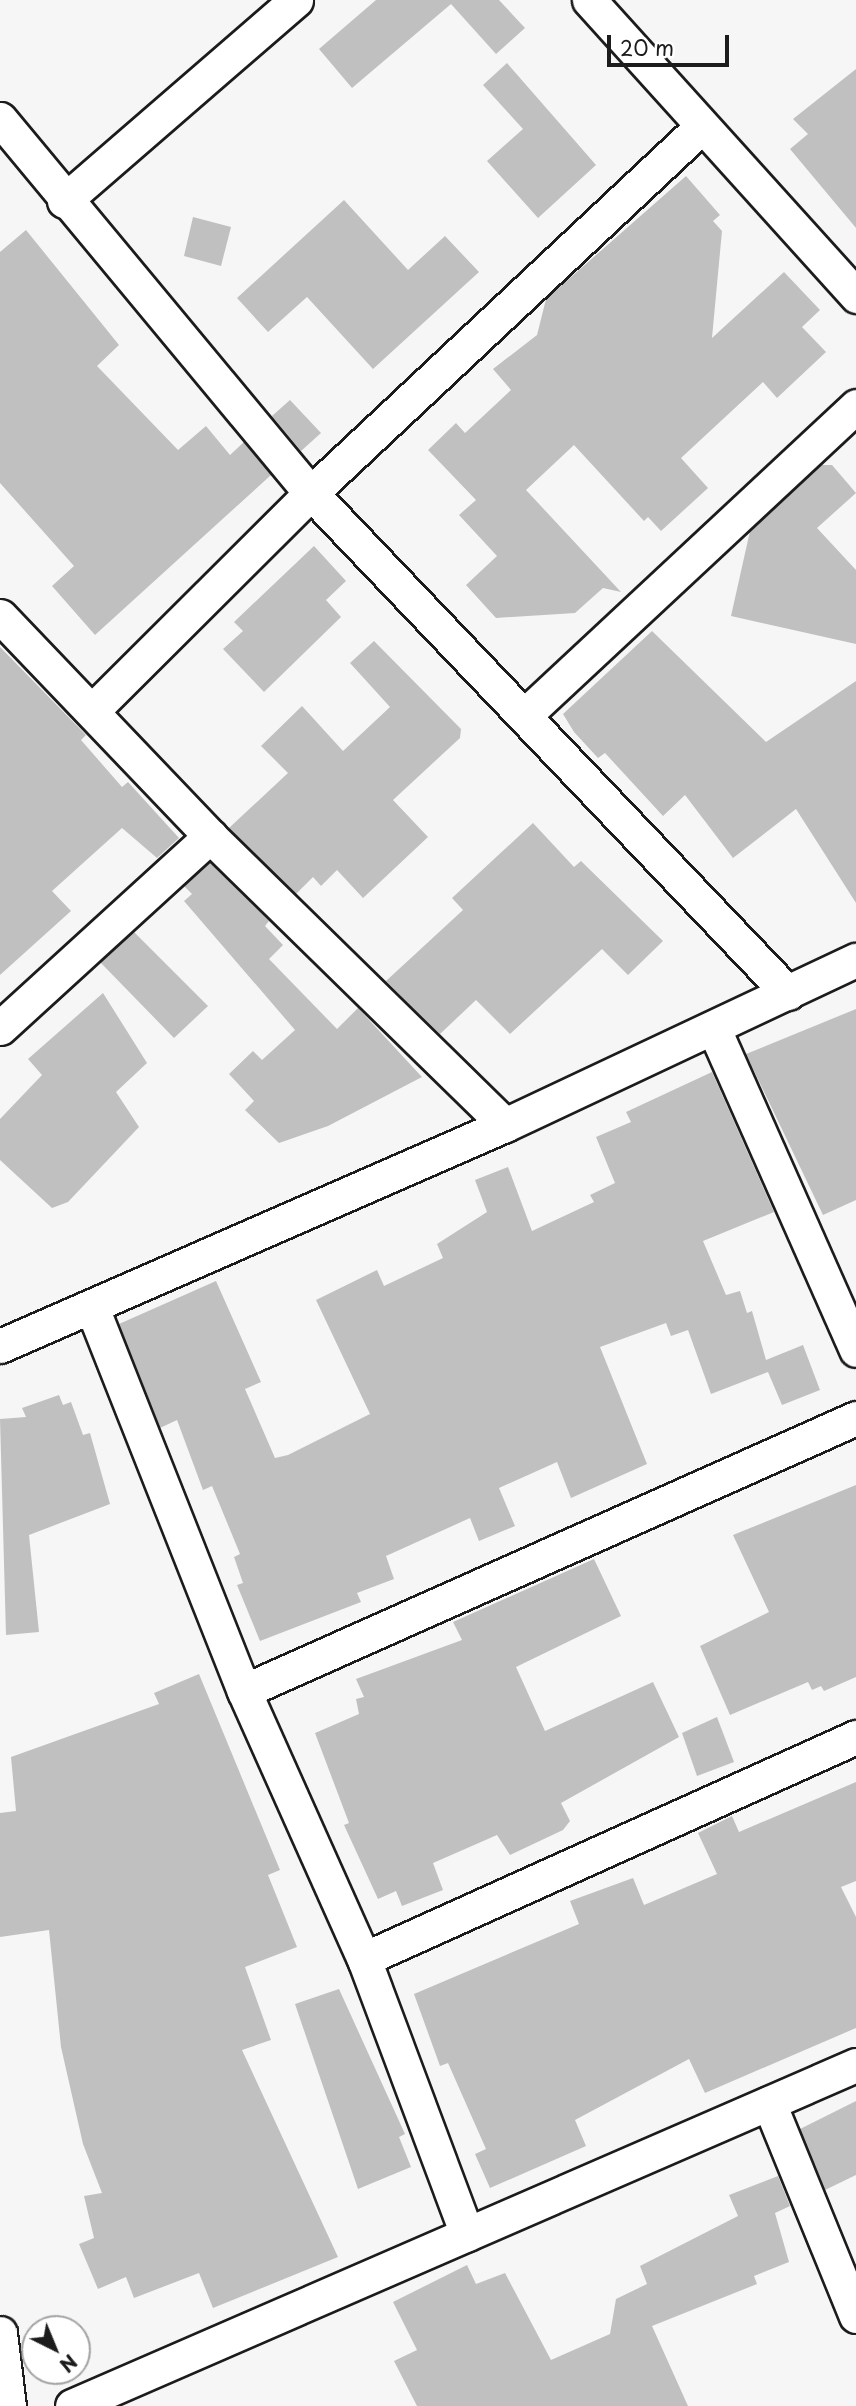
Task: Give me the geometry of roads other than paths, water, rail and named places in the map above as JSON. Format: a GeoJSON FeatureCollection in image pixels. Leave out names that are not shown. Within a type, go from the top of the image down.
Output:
{"type":"FeatureCollection","features":[{"type":"Feature","properties":{"kind":"street"},"geometry":{"type":"LineString","coordinates":[[64,201],[296,0]]}},
{"type":"Feature","properties":{"kind":"street"},"geometry":{"type":"LineString","coordinates":[[589,0],[699,129],[856,296]]}},
{"type":"Feature","properties":{"kind":"street"},"geometry":{"type":"LineString","coordinates":[[0,119],[64,201],[311,493],[788,993]]}},
{"type":"Feature","properties":{"kind":"street"},"geometry":{"type":"LineString","coordinates":[[94,709],[311,493],[699,129]]}},
{"type":"Feature","properties":{"kind":"street"},"geometry":{"type":"LineString","coordinates":[[524,715],[856,406]]}},
{"type":"Feature","properties":{"kind":"street"},"geometry":{"type":"LineString","coordinates":[[0,616],[94,709],[210,836],[505,1125]]}},
{"type":"Feature","properties":{"kind":"street"},"geometry":{"type":"LineString","coordinates":[[0,1028],[210,836]]}},
{"type":"Feature","properties":{"kind":"street"},"geometry":{"type":"LineString","coordinates":[[0,1346],[93,1310],[505,1125],[856,960]]}},
{"type":"Feature","properties":{"kind":"street"},"geometry":{"type":"LineString","coordinates":[[714,1028],[856,1350]]}},
{"type":"Feature","properties":{"kind":"street"},"geometry":{"type":"LineString","coordinates":[[93,1310],[244,1691],[364,1959],[467,2234]]}},
{"type":"Feature","properties":{"kind":"street"},"geometry":{"type":"LineString","coordinates":[[244,1691],[856,1418]]}},
{"type":"Feature","properties":{"kind":"street"},"geometry":{"type":"LineString","coordinates":[[364,1959],[856,1737]]}},
{"type":"Feature","properties":{"kind":"street"},"geometry":{"type":"LineString","coordinates":[[72,2406],[856,2066]]}},
{"type":"Feature","properties":{"kind":"street"},"geometry":{"type":"LineString","coordinates":[[769,2103],[856,2316]]}},
{"type":"Feature","properties":{"kind":"street"},"geometry":{"type":"LineString","coordinates":[[0,2333],[9,2406]]}}]}
